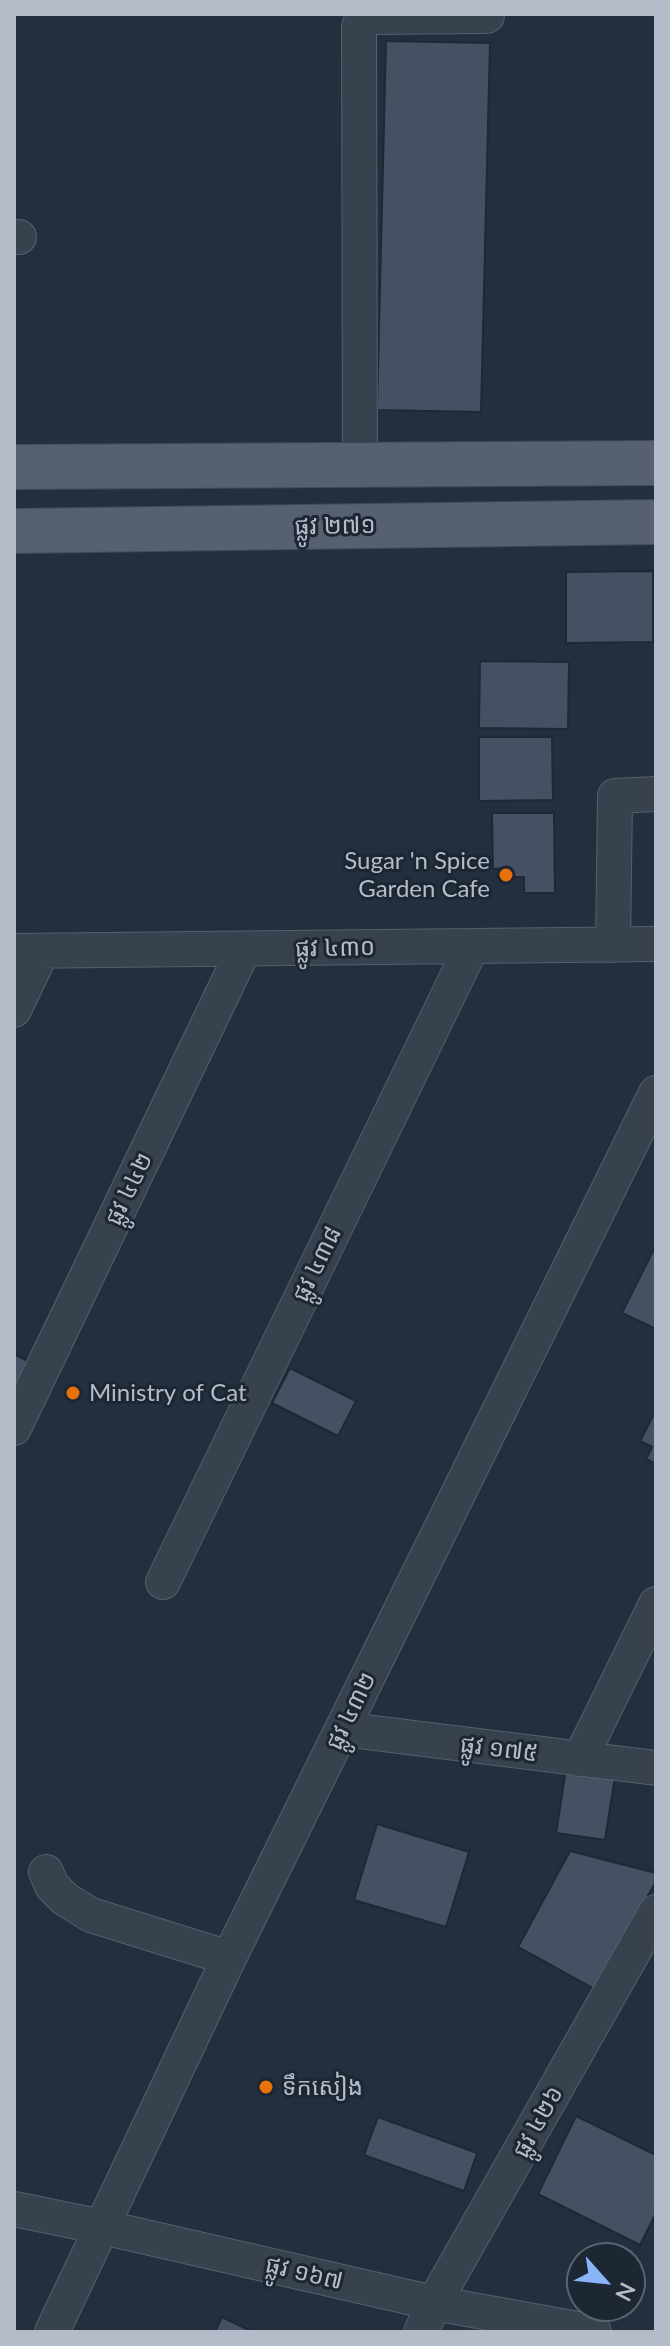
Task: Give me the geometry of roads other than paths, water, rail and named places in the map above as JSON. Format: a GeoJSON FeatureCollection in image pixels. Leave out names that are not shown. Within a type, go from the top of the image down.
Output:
{"type":"FeatureCollection","features":[{"type":"Feature","properties":{"kind":"main road"},"geometry":{"type":"LineString","coordinates":[[14,467],[656,463]]}},
{"type":"Feature","properties":{"kind":"main road","name":"ផ្លូវ ២៧១"},"geometry":{"type":"LineString","coordinates":[[14,531],[656,522]]}},
{"type":"Feature","properties":{"kind":"street"},"geometry":{"type":"LineString","coordinates":[[360,465],[359,26],[363,19],[370,17],[487,16]]}},
{"type":"Feature","properties":{"kind":"street"},"geometry":{"type":"LineString","coordinates":[[613,945],[615,796],[656,794]]}},
{"type":"Feature","properties":{"kind":"street","name":"ផ្លូវ ៤៣០"},"geometry":{"type":"LineString","coordinates":[[28,951],[656,944]]}},
{"type":"Feature","properties":{"kind":"street","name":"ផ្លូវ ៤៣៨"},"geometry":{"type":"LineString","coordinates":[[163,1582],[472,946]]}},
{"type":"Feature","properties":{"kind":"street","name":"ផ្លូវ ៤៤២"},"geometry":{"type":"LineString","coordinates":[[14,1428],[244,949]]}},
{"type":"Feature","properties":{"kind":"street"},"geometry":{"type":"LineString","coordinates":[[14,1010],[28,951]]}},
{"type":"Feature","properties":{"kind":"street","name":"ផ្លូវ ៤៣២"},"geometry":{"type":"LineString","coordinates":[[52,2332],[229,1958],[656,1093]]}},
{"type":"Feature","properties":{"kind":"street"},"geometry":{"type":"LineString","coordinates":[[580,1759],[656,1604]]}},
{"type":"Feature","properties":{"kind":"street","name":"ផ្លូវ ១៧៥"},"geometry":{"type":"LineString","coordinates":[[342,1729],[656,1768]]}},
{"type":"Feature","properties":{"kind":"street"},"geometry":{"type":"LineString","coordinates":[[46,1872],[52,1886],[65,1899],[91,1915],[229,1958]]}},
{"type":"Feature","properties":{"kind":"street","name":"ផ្លូវ ៤២៦"},"geometry":{"type":"LineString","coordinates":[[428,2318],[656,1912]]}},
{"type":"Feature","properties":{"kind":"street","name":"ផ្លូវ ១៦៧"},"geometry":{"type":"LineString","coordinates":[[14,2209],[102,2227],[428,2318],[594,2332]]}},
{"type":"Feature","properties":{"kind":"place","name":"Sugar 'n Spice Garden Cafe"},"geometry":{"type":"Point","coordinates":[506,875]}},
{"type":"Feature","properties":{"kind":"place","name":"Ministry of Cat"},"geometry":{"type":"Point","coordinates":[73,1393]}},
{"type":"Feature","properties":{"kind":"place","name":"ទឹកសៀង"},"geometry":{"type":"Point","coordinates":[266,2087]}}]}
